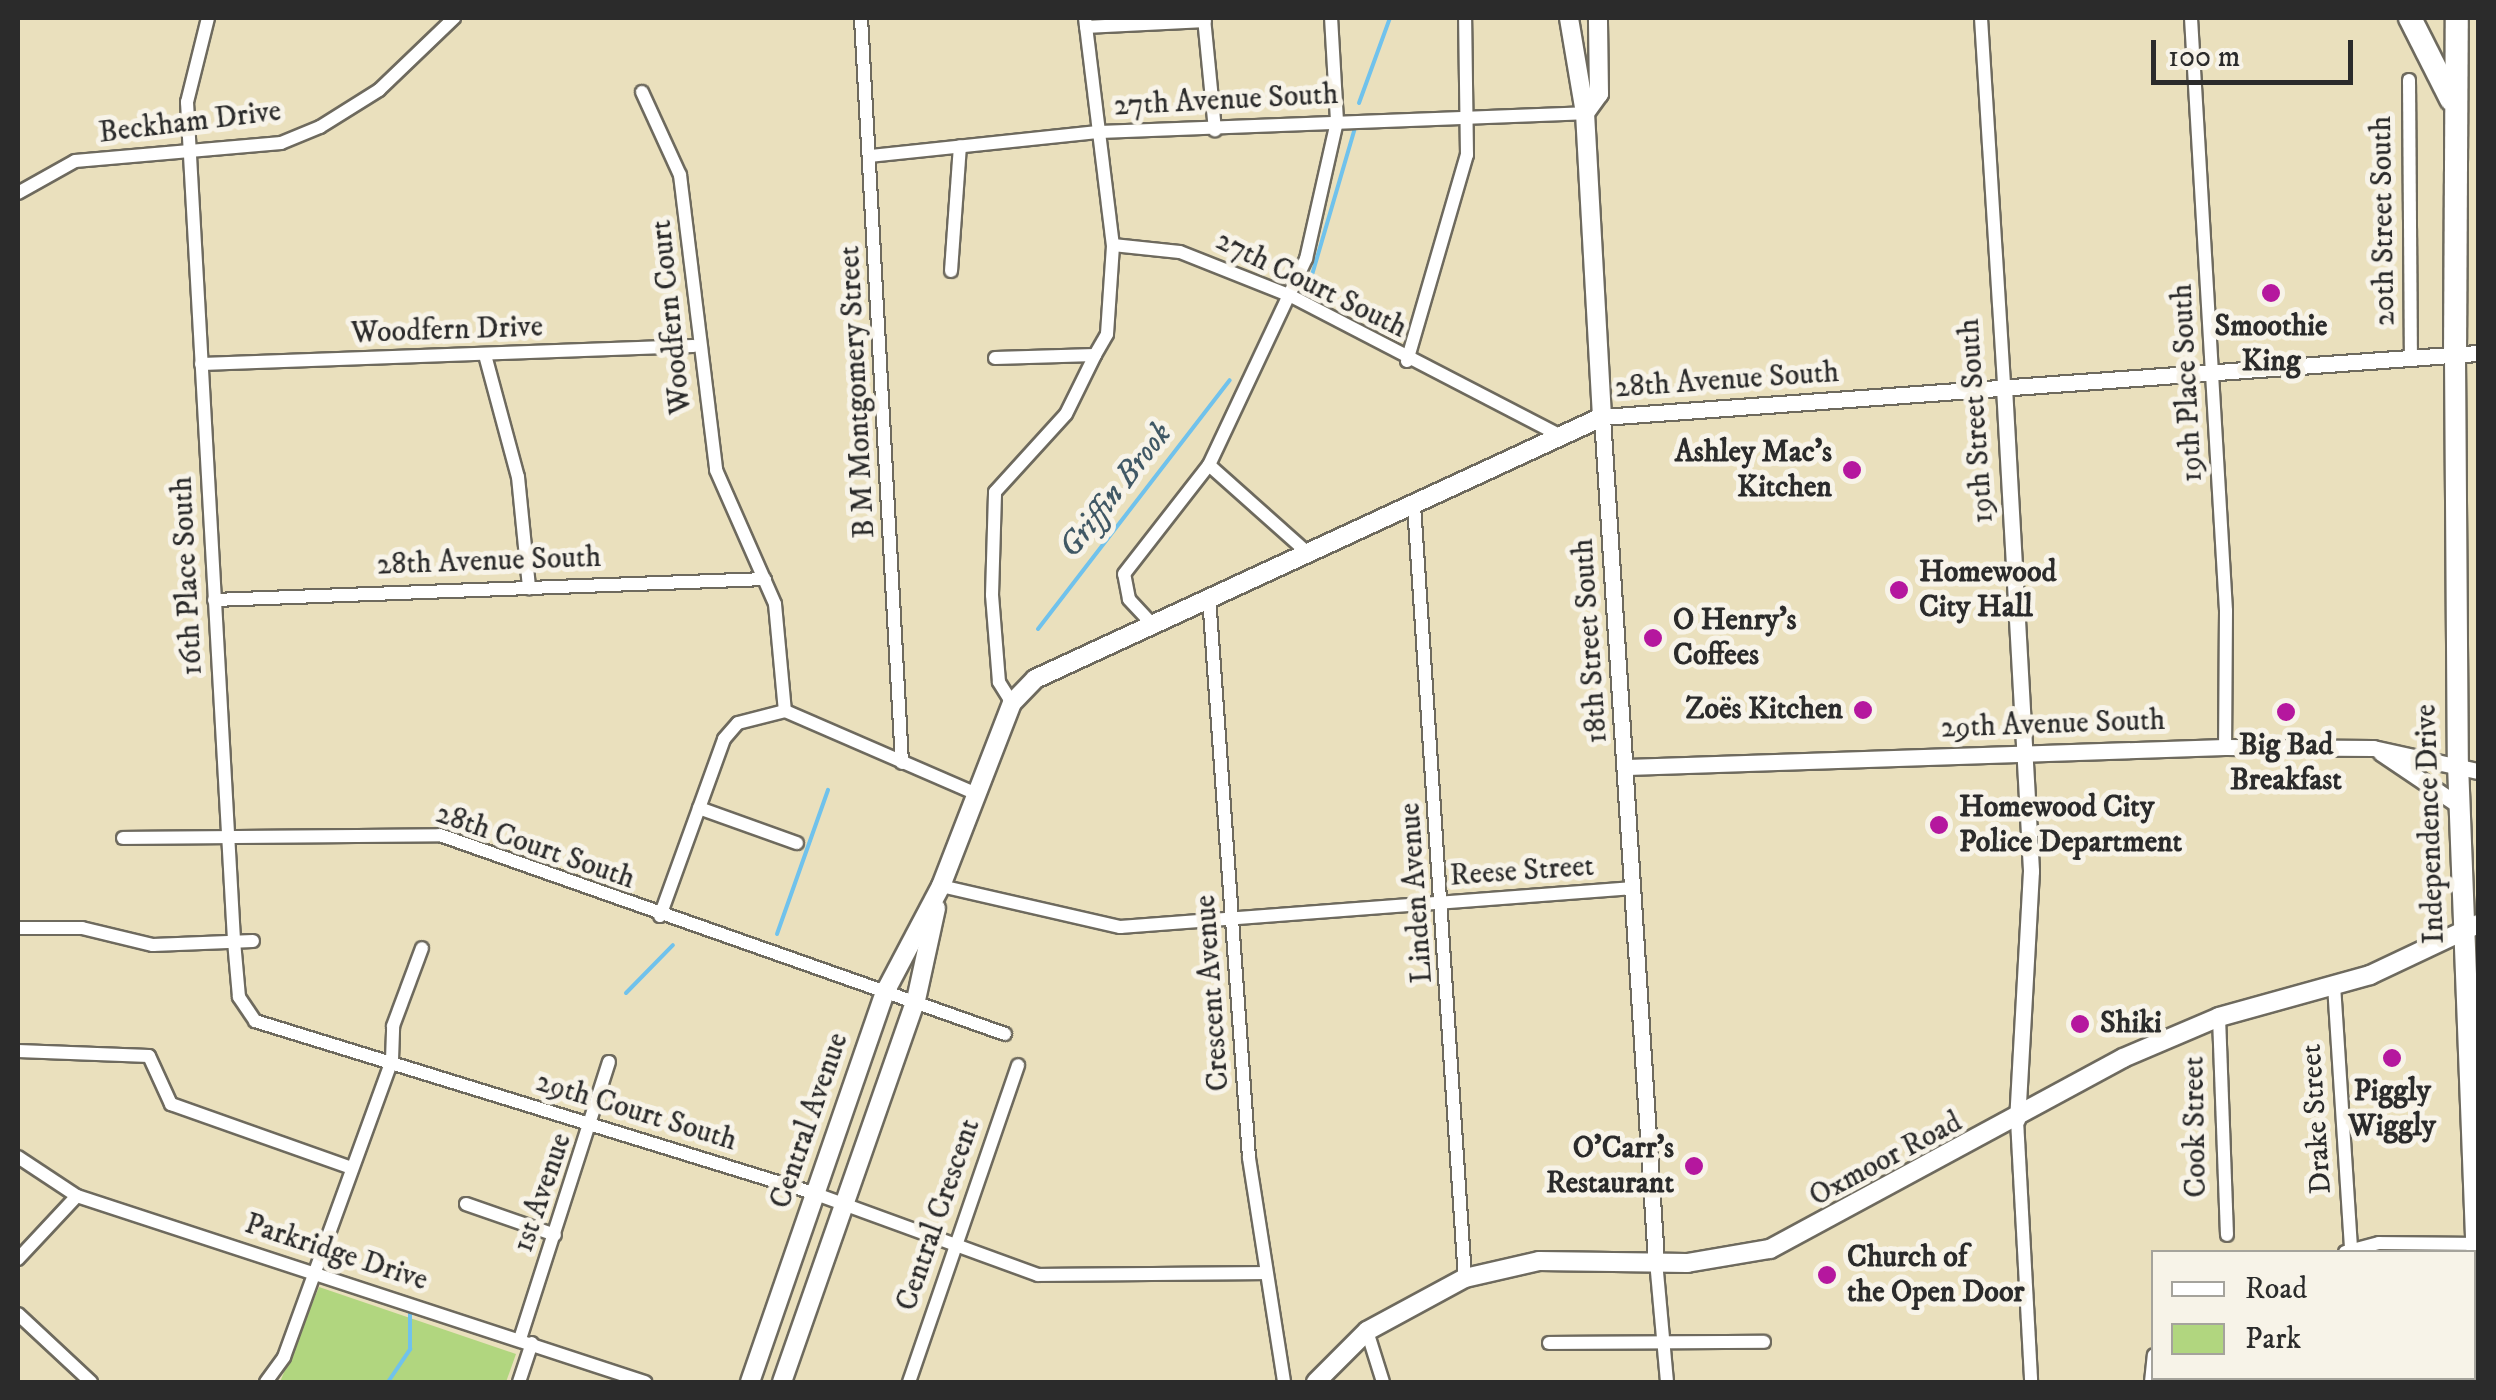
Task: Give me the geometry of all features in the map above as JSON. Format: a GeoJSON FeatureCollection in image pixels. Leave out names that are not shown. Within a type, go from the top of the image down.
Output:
{"type":"FeatureCollection","features":[{"type":"Feature","properties":{"kind":"highway"},"geometry":{"type":"LineString","coordinates":[[2410,18],[2458,118]]}},
{"type":"Feature","properties":{"kind":"highway"},"geometry":{"type":"LineString","coordinates":[[2457,18],[2467,355]]}},
{"type":"Feature","properties":{"kind":"main road","name":"18th Street South"},"geometry":{"type":"LineString","coordinates":[[1569,18],[1585,112],[1602,418]]}},
{"type":"Feature","properties":{"kind":"main road"},"geometry":{"type":"LineString","coordinates":[[1585,112],[1600,94],[1598,18]]}},
{"type":"Feature","properties":{"kind":"main road","name":"Independence Drive"},"geometry":{"type":"LineString","coordinates":[[2467,355],[2468,768],[2460,806],[2471,928],[2478,1289]]}},
{"type":"Feature","properties":{"kind":"main road","name":"28th Avenue South"},"geometry":{"type":"LineString","coordinates":[[1035,679],[1602,418]]}},
{"type":"Feature","properties":{"kind":"main road","name":"Central Avenue"},"geometry":{"type":"LineString","coordinates":[[750,1382],[884,994],[941,886],[980,795],[1012,703],[1035,679]]}},
{"type":"Feature","properties":{"kind":"main road","name":"Central Avenue"},"geometry":{"type":"LineString","coordinates":[[782,1382],[915,1003],[941,886]]}},
{"type":"Feature","properties":{"kind":"main road","name":"Oxmoor Road"},"geometry":{"type":"LineString","coordinates":[[1316,1382],[1367,1330],[1466,1278],[1539,1261],[1656,1262],[1770,1249],[2018,1120],[2123,1058],[2219,1018],[2334,986],[2471,928]]}},
{"type":"Feature","properties":{"kind":"street","name":"16th Place South"},"geometry":{"type":"LineString","coordinates":[[208,18],[187,102],[239,996]]}},
{"type":"Feature","properties":{"kind":"street","name":"Beckham Drive"},"geometry":{"type":"LineString","coordinates":[[18,193],[75,161],[281,143],[320,128],[379,90],[454,18]]}},
{"type":"Feature","properties":{"kind":"street","name":"B M Montgomery Street"},"geometry":{"type":"LineString","coordinates":[[862,18],[902,763]]}},
{"type":"Feature","properties":{"kind":"street"},"geometry":{"type":"LineString","coordinates":[[1152,624],[1128,599],[1124,574],[1209,465],[1292,296],[1337,121],[1331,18]]}},
{"type":"Feature","properties":{"kind":"street"},"geometry":{"type":"LineString","coordinates":[[1407,360],[1472,114],[1465,18]]}},
{"type":"Feature","properties":{"kind":"street","name":"19th Street South"},"geometry":{"type":"LineString","coordinates":[[1981,18],[2031,871],[2018,1120]]}},
{"type":"Feature","properties":{"kind":"street","name":"19th Place South"},"geometry":{"type":"LineString","coordinates":[[2191,18],[2213,374],[2225,747]]}},
{"type":"Feature","properties":{"kind":"street"},"geometry":{"type":"LineString","coordinates":[[1012,703],[999,682],[992,595],[995,492],[1066,414],[1107,334],[1113,245],[1085,22],[1205,19],[1215,130]]}},
{"type":"Feature","properties":{"kind":"street","name":"20th Street South"},"geometry":{"type":"LineString","coordinates":[[2409,80],[2411,360]]}},
{"type":"Feature","properties":{"kind":"street","name":"Woodfern Court"},"geometry":{"type":"LineString","coordinates":[[642,92],[680,176],[694,346],[716,470],[765,579],[784,710]]}},
{"type":"Feature","properties":{"kind":"street","name":"27th Avenue South"},"geometry":{"type":"LineString","coordinates":[[870,156],[1099,132],[1585,112]]}},
{"type":"Feature","properties":{"kind":"street"},"geometry":{"type":"LineString","coordinates":[[951,271],[960,146]]}},
{"type":"Feature","properties":{"kind":"street","name":"27th Court South"},"geometry":{"type":"LineString","coordinates":[[1113,245],[1210,259],[1292,296],[1407,360],[1563,437]]}},
{"type":"Feature","properties":{"kind":"street","name":"Woodfern Drive"},"geometry":{"type":"LineString","coordinates":[[201,364],[694,346]]}},
{"type":"Feature","properties":{"kind":"street"},"geometry":{"type":"LineString","coordinates":[[485,354],[518,477],[528,588]]}},
{"type":"Feature","properties":{"kind":"street"},"geometry":{"type":"LineString","coordinates":[[996,358],[1095,355]]}},
{"type":"Feature","properties":{"kind":"street","name":"28th Avenue South"},"geometry":{"type":"LineString","coordinates":[[1602,418],[2467,355]]}},
{"type":"Feature","properties":{"kind":"street","name":"18th Street South"},"geometry":{"type":"LineString","coordinates":[[1602,418],[1656,1262]]}},
{"type":"Feature","properties":{"kind":"street"},"geometry":{"type":"LineString","coordinates":[[1209,465],[1310,554]]}},
{"type":"Feature","properties":{"kind":"street","name":"Linden Avenue"},"geometry":{"type":"LineString","coordinates":[[1414,505],[1466,1278]]}},
{"type":"Feature","properties":{"kind":"street","name":"28th Avenue South"},"geometry":{"type":"LineString","coordinates":[[214,600],[765,579]]}},
{"type":"Feature","properties":{"kind":"street","name":"Crescent Avenue"},"geometry":{"type":"LineString","coordinates":[[1209,597],[1266,1273],[1284,1382]]}},
{"type":"Feature","properties":{"kind":"street"},"geometry":{"type":"LineString","coordinates":[[660,916],[698,808],[738,723],[784,710],[980,795]]}},
{"type":"Feature","properties":{"kind":"street","name":"29th Avenue South"},"geometry":{"type":"LineString","coordinates":[[1627,766],[2225,747],[2374,748],[2468,768]]}},
{"type":"Feature","properties":{"kind":"street"},"geometry":{"type":"LineString","coordinates":[[2374,748],[2460,806]]}},
{"type":"Feature","properties":{"kind":"street"},"geometry":{"type":"LineString","coordinates":[[698,808],[798,843]]}},
{"type":"Feature","properties":{"kind":"street","name":"28th Court South"},"geometry":{"type":"LineString","coordinates":[[123,838],[231,832],[440,835],[660,916],[1005,1034]]}},
{"type":"Feature","properties":{"kind":"street","name":"Reese Street"},"geometry":{"type":"LineString","coordinates":[[941,886],[1102,926],[1634,888]]}},
{"type":"Feature","properties":{"kind":"street"},"geometry":{"type":"LineString","coordinates":[[18,928],[82,928],[153,945],[253,941]]}},
{"type":"Feature","properties":{"kind":"street"},"geometry":{"type":"LineString","coordinates":[[266,1382],[392,1060],[393,1026],[422,948]]}},
{"type":"Feature","properties":{"kind":"street","name":"Drake Street"},"geometry":{"type":"LineString","coordinates":[[2334,986],[2348,1250]]}},
{"type":"Feature","properties":{"kind":"street","name":"29th Court South"},"geometry":{"type":"LineString","coordinates":[[239,996],[274,1033],[392,1060],[592,1128],[814,1193],[840,1210],[952,1250],[1038,1275],[1266,1273]]}},
{"type":"Feature","properties":{"kind":"street","name":"Cook Street"},"geometry":{"type":"LineString","coordinates":[[2219,1018],[2226,1235]]}},
{"type":"Feature","properties":{"kind":"street"},"geometry":{"type":"LineString","coordinates":[[18,1051],[148,1056],[171,1104],[352,1168]]}},
{"type":"Feature","properties":{"kind":"street","name":"1st Avenue"},"geometry":{"type":"LineString","coordinates":[[520,1382],[526,1341],[555,1235],[592,1128],[609,1062]]}},
{"type":"Feature","properties":{"kind":"street","name":"Central Crescent"},"geometry":{"type":"LineString","coordinates":[[909,1382],[1018,1064]]}},
{"type":"Feature","properties":{"kind":"street"},"geometry":{"type":"LineString","coordinates":[[2018,1120],[2031,1382]]}},
{"type":"Feature","properties":{"kind":"street","name":"Parkridge Drive"},"geometry":{"type":"LineString","coordinates":[[18,1158],[77,1196],[645,1382]]}},
{"type":"Feature","properties":{"kind":"street"},"geometry":{"type":"LineString","coordinates":[[18,1259],[77,1196]]}},
{"type":"Feature","properties":{"kind":"street"},"geometry":{"type":"LineString","coordinates":[[466,1204],[555,1235]]}},
{"type":"Feature","properties":{"kind":"street"},"geometry":{"type":"LineString","coordinates":[[2360,1250],[2477,1240]]}},
{"type":"Feature","properties":{"kind":"street"},"geometry":{"type":"LineString","coordinates":[[1656,1262],[1667,1382]]}},
{"type":"Feature","properties":{"kind":"street"},"geometry":{"type":"LineString","coordinates":[[18,1314],[91,1382]]}},
{"type":"Feature","properties":{"kind":"street"},"geometry":{"type":"LineString","coordinates":[[1367,1330],[1383,1382]]}},
{"type":"Feature","properties":{"kind":"street"},"geometry":{"type":"LineString","coordinates":[[1549,1343],[1764,1342]]}},
{"type":"Feature","properties":{"kind":"green space"},"geometry":{"type":"Polygon","coordinates":[[[319,1287],[516,1354],[506,1382],[280,1382],[319,1287]]]}},
{"type":"Feature","properties":{"kind":"waterway","name":"Griffin Brook"},"geometry":{"type":"LineString","coordinates":[[1359,103],[1390,18]]}},
{"type":"Feature","properties":{"kind":"waterway","name":"Griffin Brook"},"geometry":{"type":"LineString","coordinates":[[1307,292],[1354,131]]}},
{"type":"Feature","properties":{"kind":"waterway","name":"Griffin Brook"},"geometry":{"type":"LineString","coordinates":[[1038,629],[1230,380]]}},
{"type":"Feature","properties":{"kind":"waterway","name":"Griffin Brook"},"geometry":{"type":"LineString","coordinates":[[777,934],[828,790]]}},
{"type":"Feature","properties":{"kind":"waterway","name":"Griffin Brook"},"geometry":{"type":"LineString","coordinates":[[626,993],[673,945]]}},
{"type":"Feature","properties":{"kind":"waterway","name":"Griffin Brook"},"geometry":{"type":"LineString","coordinates":[[388,1382],[410,1349],[410,1311]]}},
{"type":"Feature","properties":{"kind":"place","name":"Smoothie King"},"geometry":{"type":"Point","coordinates":[2271,293]}},
{"type":"Feature","properties":{"kind":"place","name":"Ashley Mac's Kitchen"},"geometry":{"type":"Point","coordinates":[1852,470]}},
{"type":"Feature","properties":{"kind":"place","name":"Homewood City Hall"},"geometry":{"type":"Point","coordinates":[1899,590]}},
{"type":"Feature","properties":{"kind":"place","name":"O Henry's Coffees"},"geometry":{"type":"Point","coordinates":[1653,638]}},
{"type":"Feature","properties":{"kind":"place","name":"Zoës Kitchen"},"geometry":{"type":"Point","coordinates":[1863,710]}},
{"type":"Feature","properties":{"kind":"place","name":"Big Bad Breakfast"},"geometry":{"type":"Point","coordinates":[2286,712]}},
{"type":"Feature","properties":{"kind":"place","name":"Homewood City Police Department"},"geometry":{"type":"Point","coordinates":[1939,825]}},
{"type":"Feature","properties":{"kind":"place","name":"Shiki"},"geometry":{"type":"Point","coordinates":[2080,1024]}},
{"type":"Feature","properties":{"kind":"place","name":"Piggly Wiggly"},"geometry":{"type":"Point","coordinates":[2392,1058]}},
{"type":"Feature","properties":{"kind":"place","name":"O’Carr’s Restaurant"},"geometry":{"type":"Point","coordinates":[1694,1166]}},
{"type":"Feature","properties":{"kind":"place","name":"Church of the Open Door"},"geometry":{"type":"Point","coordinates":[1827,1275]}}]}
